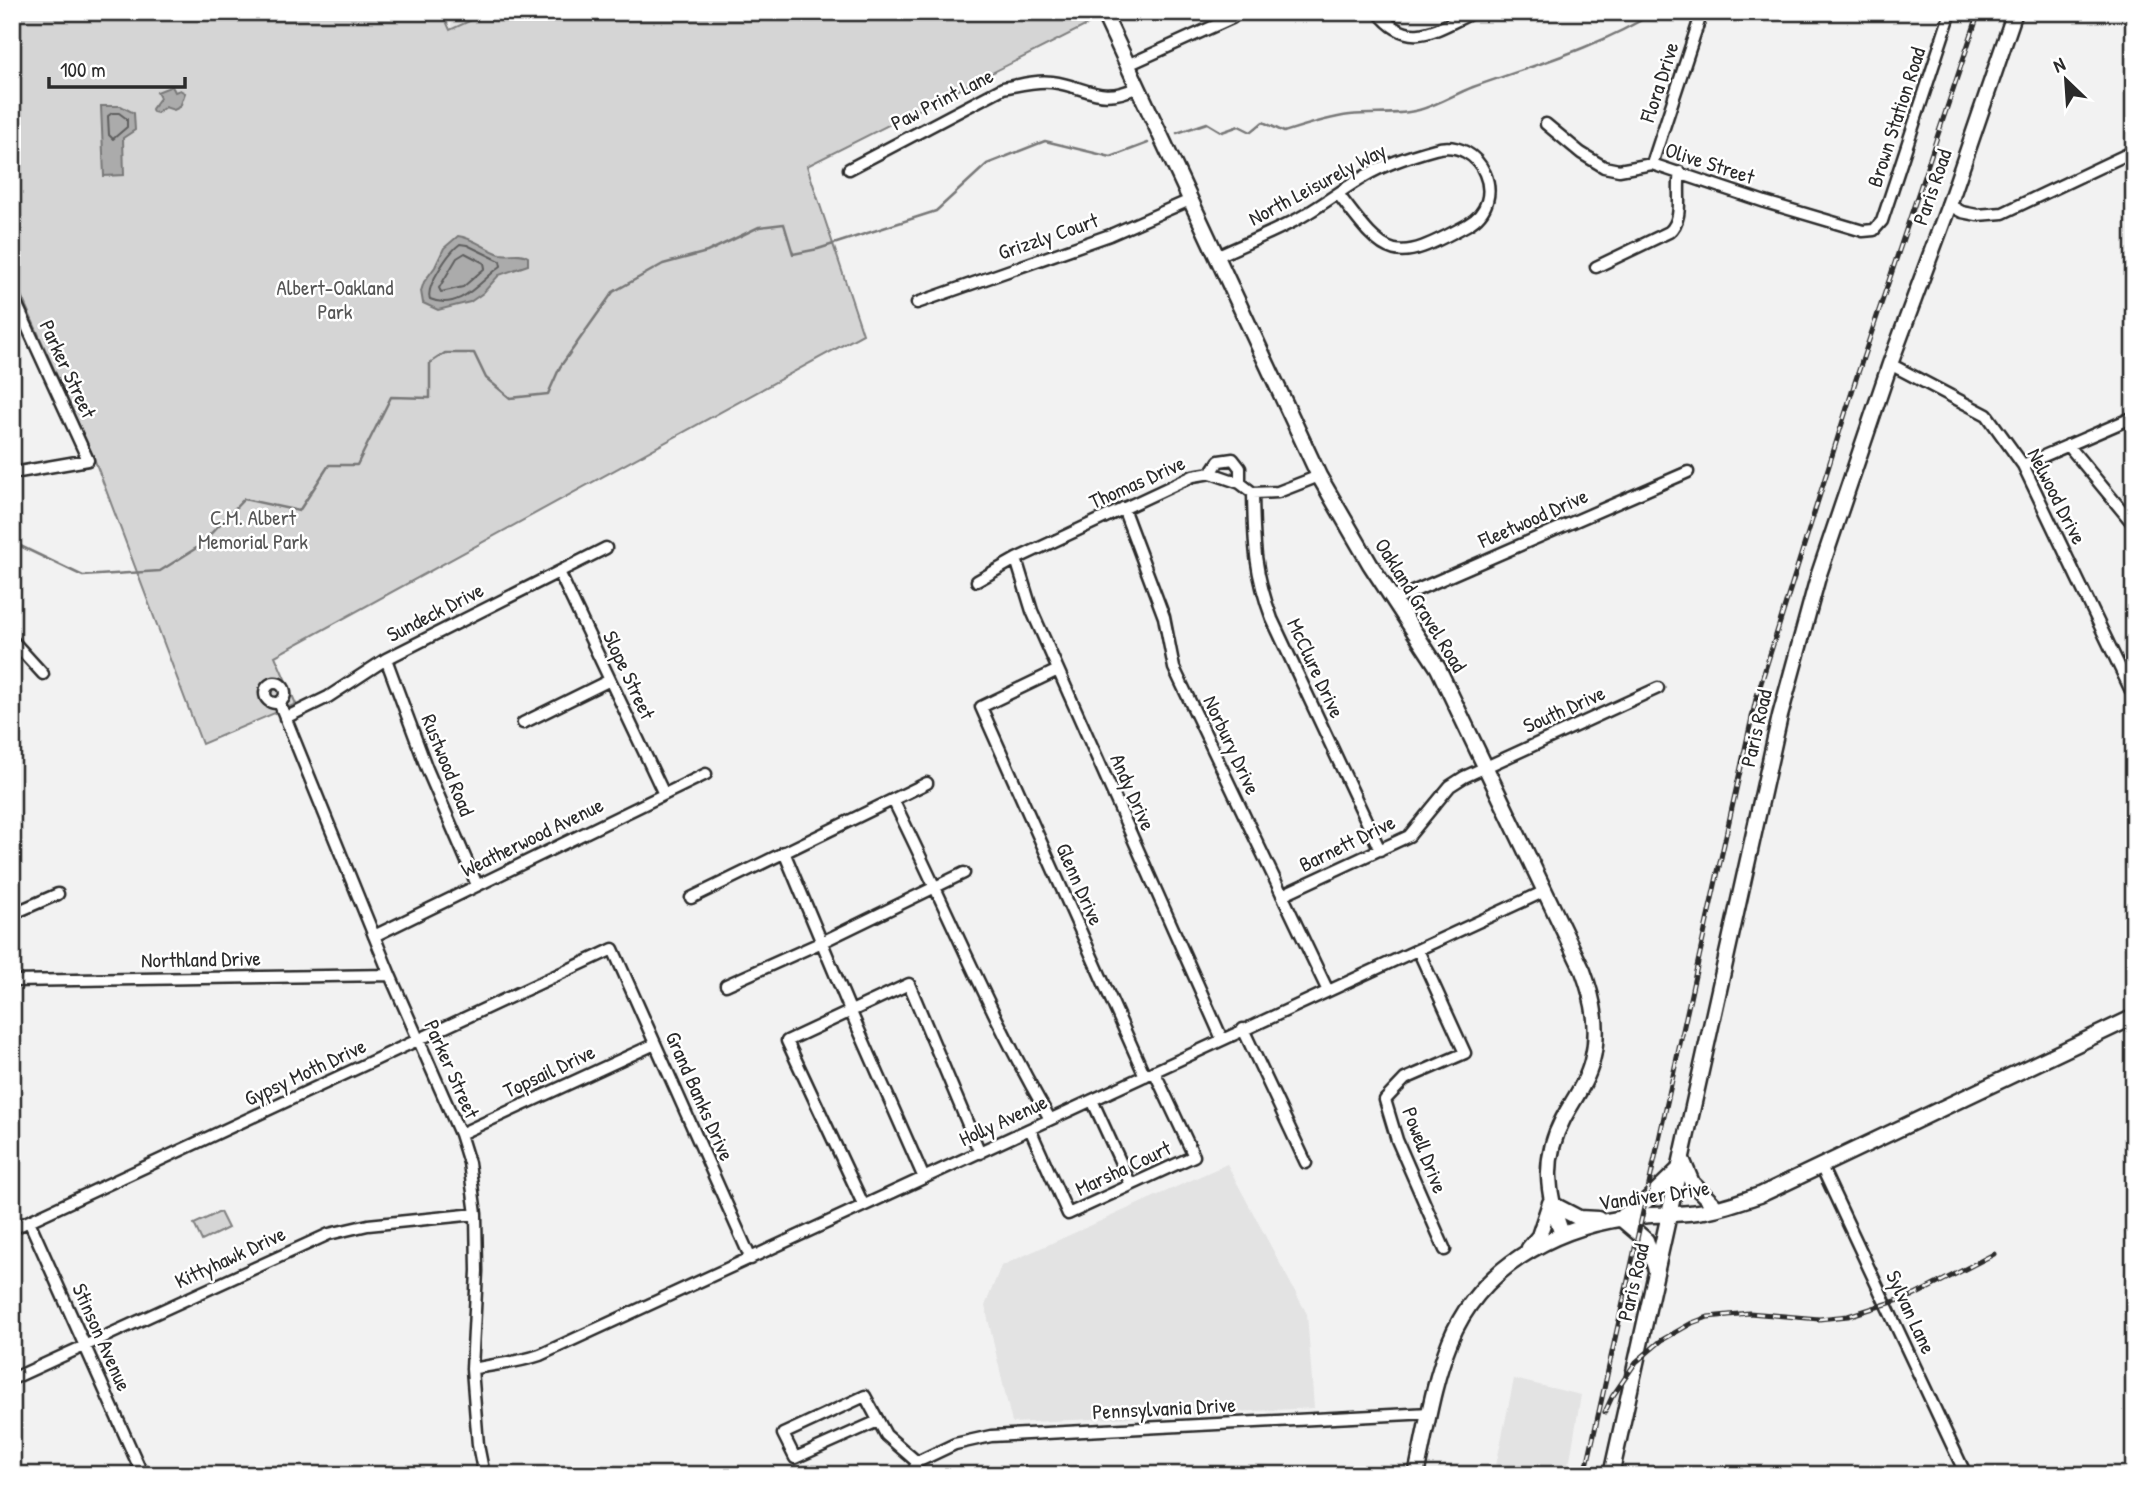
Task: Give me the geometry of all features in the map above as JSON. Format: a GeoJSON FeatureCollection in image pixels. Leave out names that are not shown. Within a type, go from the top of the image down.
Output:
{"type":"FeatureCollection","features":[{"type":"Feature","properties":{"kind":"main road","name":"Oakland Gravel Road"},"geometry":{"type":"LineString","coordinates":[[1103,12],[1319,476],[1370,564],[1438,668],[1592,994],[1596,1021],[1592,1061],[1585,1080],[1561,1121],[1553,1143],[1548,1171],[1550,1203],[1562,1234]]}},
{"type":"Feature","properties":{"kind":"main road","name":"Paris Road"},"geometry":{"type":"LineString","coordinates":[[1611,1475],[1780,716],[1818,577],[1890,364],[1949,205],[2015,12]]}},
{"type":"Feature","properties":{"kind":"main road","name":"Vandiver Drive"},"geometry":{"type":"LineString","coordinates":[[1416,1475],[1443,1362],[1458,1323],[1475,1297],[1496,1274],[1523,1253],[1562,1234],[1616,1219],[1717,1208],[1760,1195],[2134,1017]]}},
{"type":"Feature","properties":{"kind":"main road"},"geometry":{"type":"LineString","coordinates":[[1616,1219],[1646,1200],[1680,1164],[1692,1183],[1717,1208]]}},
{"type":"Feature","properties":{"kind":"main road"},"geometry":{"type":"LineString","coordinates":[[1523,1253],[1539,1236],[1550,1203],[1579,1218],[1616,1219],[1646,1240],[1657,1271]]}},
{"type":"Feature","properties":{"kind":"street"},"geometry":{"type":"LineString","coordinates":[[1128,65],[1231,18],[1238,12]]}},
{"type":"Feature","properties":{"kind":"street"},"geometry":{"type":"LineString","coordinates":[[1378,12],[1387,24],[1404,34],[1422,36],[1474,12]]}},
{"type":"Feature","properties":{"kind":"street","name":"Flora Drive"},"geometry":{"type":"LineString","coordinates":[[1652,164],[1702,12]]}},
{"type":"Feature","properties":{"kind":"street","name":"Brown Station Road"},"geometry":{"type":"LineString","coordinates":[[1874,230],[1882,221],[1951,12]]}},
{"type":"Feature","properties":{"kind":"street","name":"Paw Print Lane"},"geometry":{"type":"LineString","coordinates":[[849,169],[1003,88],[1026,83],[1052,82],[1098,95],[1121,95],[1138,87]]}},
{"type":"Feature","properties":{"kind":"street","name":"Olive Street"},"geometry":{"type":"LineString","coordinates":[[1546,124],[1581,153],[1604,167],[1619,170],[1652,164],[1765,202],[1863,231],[1874,230]]}},
{"type":"Feature","properties":{"kind":"street","name":"North Leisurely Way"},"geometry":{"type":"LineString","coordinates":[[1216,257],[1294,221],[1339,195],[1366,175],[1437,149],[1450,147],[1464,150],[1475,159],[1489,184],[1490,198],[1473,222],[1408,253],[1381,246],[1339,195]]}},
{"type":"Feature","properties":{"kind":"street"},"geometry":{"type":"LineString","coordinates":[[1949,205],[1962,212],[1977,215],[2003,213],[2134,151]]}},
{"type":"Feature","properties":{"kind":"street"},"geometry":{"type":"LineString","coordinates":[[1597,267],[1675,227],[1678,220],[1680,172]]}},
{"type":"Feature","properties":{"kind":"street","name":"Grizzly Court"},"geometry":{"type":"LineString","coordinates":[[917,303],[1110,234],[1190,200]]}},
{"type":"Feature","properties":{"kind":"street","name":"Parker Street"},"geometry":{"type":"LineString","coordinates":[[12,294],[88,460],[19,471],[12,469]]}},
{"type":"Feature","properties":{"kind":"street","name":"Nelwood Drive"},"geometry":{"type":"LineString","coordinates":[[1890,364],[1987,415],[2023,465],[2131,685],[2134,697]]}},
{"type":"Feature","properties":{"kind":"street"},"geometry":{"type":"LineString","coordinates":[[2023,465],[2134,417]]}},
{"type":"Feature","properties":{"kind":"street"},"geometry":{"type":"LineString","coordinates":[[2068,446],[2134,525]]}},
{"type":"Feature","properties":{"kind":"street"},"geometry":{"type":"LineString","coordinates":[[1211,473],[1219,461],[1233,459],[1238,462],[1240,468],[1240,483]]}},
{"type":"Feature","properties":{"kind":"street","name":"Fleetwood Drive"},"geometry":{"type":"LineString","coordinates":[[1394,600],[1688,472]]}},
{"type":"Feature","properties":{"kind":"street","name":"Thomas Drive"},"geometry":{"type":"LineString","coordinates":[[976,581],[1016,559],[1193,475],[1211,473],[1240,483],[1253,493]]}},
{"type":"Feature","properties":{"kind":"street"},"geometry":{"type":"LineString","coordinates":[[1253,493],[1278,492],[1319,476]]}},
{"type":"Feature","properties":{"kind":"street","name":"McClure Drive"},"geometry":{"type":"LineString","coordinates":[[1253,493],[1254,551],[1260,586],[1272,619],[1380,850]]}},
{"type":"Feature","properties":{"kind":"street","name":"Norbury Drive"},"geometry":{"type":"LineString","coordinates":[[1123,508],[1164,617],[1174,668],[1328,991]]}},
{"type":"Feature","properties":{"kind":"street","name":"Sundeck Drive"},"geometry":{"type":"LineString","coordinates":[[285,719],[328,697],[386,659],[606,548]]}},
{"type":"Feature","properties":{"kind":"street","name":"Andy Drive"},"geometry":{"type":"LineString","coordinates":[[1016,559],[1032,611],[1222,1039]]}},
{"type":"Feature","properties":{"kind":"street","name":"Slope Street"},"geometry":{"type":"LineString","coordinates":[[559,572],[664,794]]}},
{"type":"Feature","properties":{"kind":"street"},"geometry":{"type":"LineString","coordinates":[[12,640],[43,674]]}},
{"type":"Feature","properties":{"kind":"street","name":"Rustwood Road"},"geometry":{"type":"LineString","coordinates":[[386,659],[427,769],[477,886]]}},
{"type":"Feature","properties":{"kind":"street","name":"Glenn Drive"},"geometry":{"type":"LineString","coordinates":[[1058,670],[981,707],[1149,1074],[1194,1157]]}},
{"type":"Feature","properties":{"kind":"street"},"geometry":{"type":"LineString","coordinates":[[523,723],[610,680]]}},
{"type":"Feature","properties":{"kind":"street","name":"South Drive"},"geometry":{"type":"LineString","coordinates":[[1486,766],[1658,688]]}},
{"type":"Feature","properties":{"kind":"street","name":"Parker Street"},"geometry":{"type":"LineString","coordinates":[[279,702],[390,975],[460,1134],[469,1163],[476,1214],[477,1271],[472,1370],[478,1445],[484,1475]]}},
{"type":"Feature","properties":{"kind":"street","name":"Barnett Drive"},"geometry":{"type":"LineString","coordinates":[[1282,895],[1409,836],[1450,786],[1486,766]]}},
{"type":"Feature","properties":{"kind":"street","name":"Weatherwood Avenue"},"geometry":{"type":"LineString","coordinates":[[374,936],[706,774]]}},
{"type":"Feature","properties":{"kind":"street"},"geometry":{"type":"LineString","coordinates":[[691,898],[927,783]]}},
{"type":"Feature","properties":{"kind":"street"},"geometry":{"type":"LineString","coordinates":[[893,800],[937,888],[1017,1063],[1049,1119]]}},
{"type":"Feature","properties":{"kind":"street"},"geometry":{"type":"LineString","coordinates":[[784,852],[924,1178]]}},
{"type":"Feature","properties":{"kind":"street"},"geometry":{"type":"LineString","coordinates":[[726,985],[964,873]]}},
{"type":"Feature","properties":{"kind":"street","name":"Holly Avenue"},"geometry":{"type":"LineString","coordinates":[[472,1370],[519,1362],[540,1355],[1545,891]]}},
{"type":"Feature","properties":{"kind":"street"},"geometry":{"type":"LineString","coordinates":[[12,914],[58,894]]}},
{"type":"Feature","properties":{"kind":"street","name":"Gypsy Moth Drive"},"geometry":{"type":"LineString","coordinates":[[12,1229],[613,949]]}},
{"type":"Feature","properties":{"kind":"street","name":"Grand Banks Drive"},"geometry":{"type":"LineString","coordinates":[[613,949],[751,1259]]}},
{"type":"Feature","properties":{"kind":"street","name":"Powell Drive"},"geometry":{"type":"LineString","coordinates":[[1418,950],[1465,1053],[1405,1079],[1385,1100],[1397,1140],[1445,1250]]}},
{"type":"Feature","properties":{"kind":"street","name":"Northland Drive"},"geometry":{"type":"LineString","coordinates":[[12,981],[390,975]]}},
{"type":"Feature","properties":{"kind":"street"},"geometry":{"type":"LineString","coordinates":[[863,1205],[787,1041],[850,1010],[909,984],[980,1153]]}},
{"type":"Feature","properties":{"kind":"street"},"geometry":{"type":"LineString","coordinates":[[1243,1029],[1306,1163]]}},
{"type":"Feature","properties":{"kind":"street","name":"Topsail Drive"},"geometry":{"type":"LineString","coordinates":[[460,1134],[655,1044]]}},
{"type":"Feature","properties":{"kind":"street"},"geometry":{"type":"LineString","coordinates":[[1092,1100],[1131,1185]]}},
{"type":"Feature","properties":{"kind":"street","name":"Marsha Court"},"geometry":{"type":"LineString","coordinates":[[1030,1129],[1068,1214],[1194,1157]]}},
{"type":"Feature","properties":{"kind":"street","name":"Sylvan Lane"},"geometry":{"type":"LineString","coordinates":[[1821,1166],[1966,1475]]}},
{"type":"Feature","properties":{"kind":"street","name":"Kittyhawk Drive"},"geometry":{"type":"LineString","coordinates":[[12,1379],[329,1234],[368,1225],[476,1214]]}},
{"type":"Feature","properties":{"kind":"street","name":"Stinson Avenue"},"geometry":{"type":"LineString","coordinates":[[29,1222],[140,1469]]}},
{"type":"Feature","properties":{"kind":"street"},"geometry":{"type":"LineString","coordinates":[[878,1421],[795,1458],[783,1434],[865,1396],[886,1435],[916,1462],[911,1473]]}},
{"type":"Feature","properties":{"kind":"street","name":"Pennsylvania Drive"},"geometry":{"type":"LineString","coordinates":[[916,1462],[955,1444],[991,1436],[1430,1413]]}},
{"type":"Feature","properties":{"kind":"shaded area"},"geometry":{"type":"Polygon","coordinates":[[[454,12],[489,12],[450,30],[454,12]]]}},
{"type":"Feature","properties":{"kind":"shaded area"},"geometry":{"type":"Polygon","coordinates":[[[1227,1164],[1307,1314],[1314,1408],[1012,1423],[985,1306],[1001,1266],[1227,1164]]]}},
{"type":"Feature","properties":{"kind":"shaded area"},"geometry":{"type":"Polygon","coordinates":[[[1514,1379],[1581,1395],[1570,1460],[1561,1475],[1494,1475],[1514,1379]]]}},
{"type":"Feature","properties":{"kind":"green space","name":"Albert-Oakland Park"},"geometry":{"type":"Polygon","coordinates":[[[12,12],[442,12],[450,30],[489,12],[1094,12],[1097,20],[807,166],[863,334],[275,656],[296,704],[202,744],[95,461],[12,275],[12,12]]]}},
{"type":"Feature","properties":{"kind":"green space"},"geometry":{"type":"Polygon","coordinates":[[[220,1212],[228,1228],[202,1241],[194,1224],[220,1212]]]}},
{"type":"Feature","properties":{"kind":"water"},"geometry":{"type":"Polygon","coordinates":[[[172,86],[175,92],[180,90],[185,93],[180,107],[174,110],[165,107],[157,113],[153,112],[152,109],[160,98],[157,92],[172,86]]]}},
{"type":"Feature","properties":{"kind":"water"},"geometry":{"type":"Polygon","coordinates":[[[101,106],[121,106],[134,113],[135,130],[123,138],[124,175],[104,176],[101,106]]]}},
{"type":"Feature","properties":{"kind":"water"},"geometry":{"type":"Polygon","coordinates":[[[458,236],[500,254],[525,255],[528,257],[528,265],[499,275],[483,293],[470,302],[438,310],[423,303],[421,291],[444,248],[458,236]]]}},
{"type":"Feature","properties":{"kind":"waterway"},"geometry":{"type":"LineString","coordinates":[[1177,133],[1207,123],[1222,132],[1239,126],[1251,132],[1263,122],[1284,132],[1341,116],[1419,110],[1473,87],[1589,45],[1655,12]]}},
{"type":"Feature","properties":{"kind":"waterway"},"geometry":{"type":"LineString","coordinates":[[12,542],[83,576],[160,571],[198,547],[244,499],[299,511],[329,465],[357,465],[391,397],[430,398],[430,363],[445,353],[474,353],[486,378],[510,398],[548,394],[560,367],[613,292],[663,264],[707,252],[759,227],[784,224],[793,254],[818,249],[936,211],[987,164],[1045,141],[1111,157],[1148,143]]}},
{"type":"Feature","properties":{"kind":"railway"},"geometry":{"type":"LineString","coordinates":[[1585,1475],[1756,699],[1856,379],[1979,12]]}},
{"type":"Feature","properties":{"kind":"railway"},"geometry":{"type":"LineString","coordinates":[[1605,1412],[1636,1362],[1662,1340],[1692,1323],[1708,1317],[1749,1313],[1819,1319],[1848,1316],[1915,1295],[1994,1254]]}},
{"type":"Feature","properties":{"kind":"park label","name":"C.M. Albert Memorial Park"},"geometry":{"type":"Point","coordinates":[253,529]}}]}
